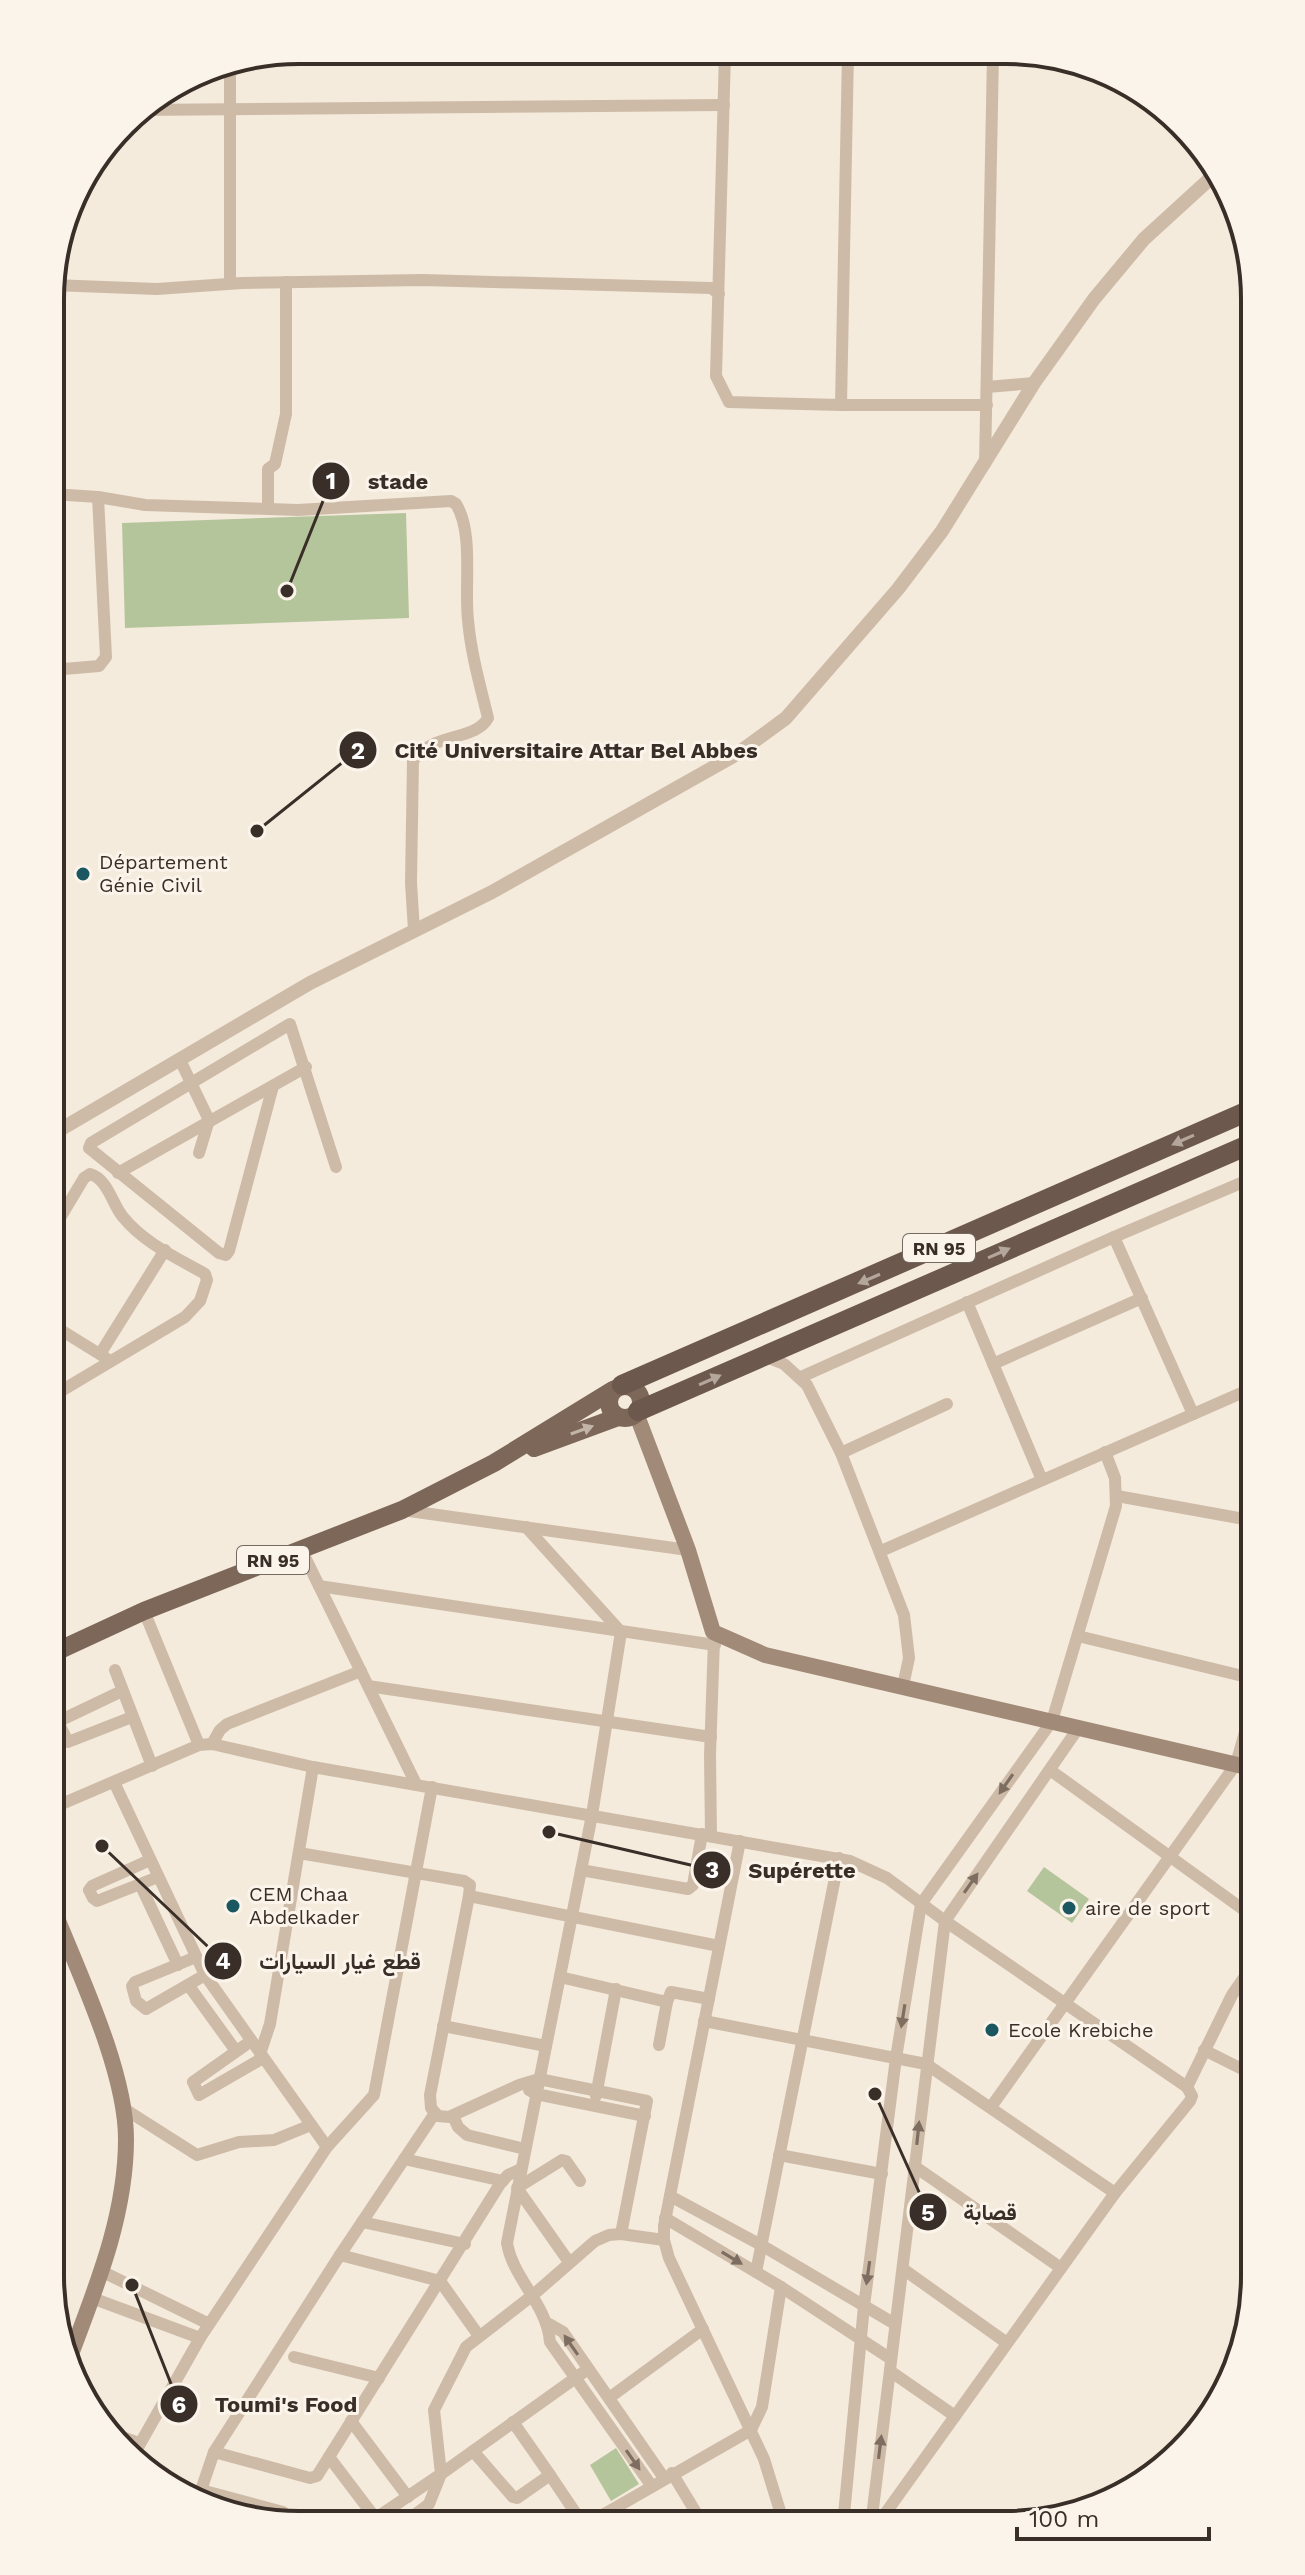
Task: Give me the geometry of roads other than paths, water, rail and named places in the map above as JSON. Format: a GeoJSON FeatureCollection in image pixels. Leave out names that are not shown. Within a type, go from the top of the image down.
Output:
{"type":"FeatureCollection","features":[{"type":"Feature","properties":{"kind":"highway","name":"RN 95"},"geometry":{"type":"LineString","coordinates":[[618,1387],[1241,1114]]}},
{"type":"Feature","properties":{"kind":"highway","name":"RN 95"},"geometry":{"type":"LineString","coordinates":[[629,1415],[1241,1148]]}},
{"type":"Feature","properties":{"kind":"main road"},"geometry":{"type":"LineString","coordinates":[[629,1415],[640,1395],[633,1387],[618,1387],[608,1405],[629,1415],[654,1456],[688,1550],[714,1639],[765,1655],[1240,1765]]}},
{"type":"Feature","properties":{"kind":"main road","name":"RN 95"},"geometry":{"type":"LineString","coordinates":[[64,1648],[144,1611],[402,1510],[494,1463],[618,1387]]}},
{"type":"Feature","properties":{"kind":"main road","name":"RN 95"},"geometry":{"type":"LineString","coordinates":[[494,1463],[629,1415]]}},
{"type":"Feature","properties":{"kind":"main road"},"geometry":{"type":"LineString","coordinates":[[64,1938],[107,2048],[123,2108],[126,2136],[124,2175],[113,2232],[74,2345]]}},
{"type":"Feature","properties":{"kind":"street"},"geometry":{"type":"LineString","coordinates":[[725,64],[716,376],[729,402],[987,405]]}},
{"type":"Feature","properties":{"kind":"street"},"geometry":{"type":"LineString","coordinates":[[841,405],[848,64]]}},
{"type":"Feature","properties":{"kind":"street"},"geometry":{"type":"LineString","coordinates":[[985,464],[993,64]]}},
{"type":"Feature","properties":{"kind":"street"},"geometry":{"type":"LineString","coordinates":[[230,75],[230,283]]}},
{"type":"Feature","properties":{"kind":"street"},"geometry":{"type":"LineString","coordinates":[[160,110],[724,105]]}},
{"type":"Feature","properties":{"kind":"street"},"geometry":{"type":"LineString","coordinates":[[65,1127],[310,983],[492,892],[753,744],[775,728],[898,589],[942,531],[1034,383],[1094,299],[1135,249],[1208,181]]}},
{"type":"Feature","properties":{"kind":"street"},"geometry":{"type":"LineString","coordinates":[[65,285],[157,289],[230,283],[423,280],[697,287],[711,288],[719,294]]}},
{"type":"Feature","properties":{"kind":"street"},"geometry":{"type":"LineString","coordinates":[[268,509],[268,469],[275,464],[286,414],[286,282]]}},
{"type":"Feature","properties":{"kind":"street"},"geometry":{"type":"LineString","coordinates":[[987,387],[1034,383]]}},
{"type":"Feature","properties":{"kind":"street"},"geometry":{"type":"LineString","coordinates":[[65,495],[145,505],[298,510],[451,501],[459,508],[465,536],[467,617],[472,659],[488,718],[479,728],[433,742],[413,761],[411,883],[414,930]]}},
{"type":"Feature","properties":{"kind":"street"},"geometry":{"type":"LineString","coordinates":[[65,669],[99,666],[106,657],[98,497]]}},
{"type":"Feature","properties":{"kind":"street"},"geometry":{"type":"LineString","coordinates":[[273,1086],[226,1255],[219,1253],[91,1151],[90,1144],[289,1024],[292,1025],[306,1067],[336,1167]]}},
{"type":"Feature","properties":{"kind":"street"},"geometry":{"type":"LineString","coordinates":[[180,1060],[209,1120],[199,1153]]}},
{"type":"Feature","properties":{"kind":"street"},"geometry":{"type":"LineString","coordinates":[[118,1173],[306,1067]]}},
{"type":"Feature","properties":{"kind":"street"},"geometry":{"type":"LineString","coordinates":[[64,1387],[106,1357],[185,1317],[200,1301],[207,1283],[206,1276],[133,1230],[98,1177],[90,1174],[84,1178],[65,1210]]}},
{"type":"Feature","properties":{"kind":"street"},"geometry":{"type":"LineString","coordinates":[[801,1377],[1114,1237],[1241,1185]]}},
{"type":"Feature","properties":{"kind":"street"},"geometry":{"type":"LineString","coordinates":[[1114,1237],[1193,1414]]}},
{"type":"Feature","properties":{"kind":"street"},"geometry":{"type":"LineString","coordinates":[[106,1357],[165,1250]]}},
{"type":"Feature","properties":{"kind":"street"},"geometry":{"type":"LineString","coordinates":[[993,1364],[1142,1298]]}},
{"type":"Feature","properties":{"kind":"street"},"geometry":{"type":"LineString","coordinates":[[967,1302],[1042,1480]]}},
{"type":"Feature","properties":{"kind":"street"},"geometry":{"type":"LineString","coordinates":[[64,1335],[106,1357]]}},
{"type":"Feature","properties":{"kind":"street"},"geometry":{"type":"LineString","coordinates":[[764,1356],[784,1364],[801,1377],[813,1393],[841,1453],[881,1551],[907,1629],[909,1658],[903,1686]]}},
{"type":"Feature","properties":{"kind":"street"},"geometry":{"type":"LineString","coordinates":[[881,1551],[1240,1393]]}},
{"type":"Feature","properties":{"kind":"street"},"geometry":{"type":"LineString","coordinates":[[841,1453],[947,1404]]}},
{"type":"Feature","properties":{"kind":"street"},"geometry":{"type":"LineString","coordinates":[[844,2511],[864,2306],[896,2058],[921,1904],[1052,1721],[1114,1515],[1117,1496],[1113,1469],[1105,1452]]}},
{"type":"Feature","properties":{"kind":"street"},"geometry":{"type":"LineString","coordinates":[[1117,1496],[1240,1518]]}},
{"type":"Feature","properties":{"kind":"street"},"geometry":{"type":"LineString","coordinates":[[402,1510],[688,1550]]}},
{"type":"Feature","properties":{"kind":"street"},"geometry":{"type":"LineString","coordinates":[[526,1527],[621,1632],[592,1815],[507,2243],[511,2258],[549,2324],[550,2342],[651,2485]]}},
{"type":"Feature","properties":{"kind":"street"},"geometry":{"type":"LineString","coordinates":[[301,1549],[416,1784]]}},
{"type":"Feature","properties":{"kind":"street"},"geometry":{"type":"LineString","coordinates":[[319,1586],[621,1632],[714,1639],[706,1835],[690,1888],[581,1870]]}},
{"type":"Feature","properties":{"kind":"street"},"geometry":{"type":"LineString","coordinates":[[144,1611],[205,1745]]}},
{"type":"Feature","properties":{"kind":"street"},"geometry":{"type":"LineString","coordinates":[[1078,1636],[1240,1675]]}},
{"type":"Feature","properties":{"kind":"street"},"geometry":{"type":"LineString","coordinates":[[115,1670],[152,1766]]}},
{"type":"Feature","properties":{"kind":"street"},"geometry":{"type":"LineString","coordinates":[[64,1803],[205,1745],[227,1724],[361,1671]]}},
{"type":"Feature","properties":{"kind":"street"},"geometry":{"type":"LineString","coordinates":[[368,1686],[711,1737]]}},
{"type":"Feature","properties":{"kind":"street"},"geometry":{"type":"LineString","coordinates":[[64,1719],[122,1691]]}},
{"type":"Feature","properties":{"kind":"street"},"geometry":{"type":"LineString","coordinates":[[64,1739],[69,1742],[132,1717]]}},
{"type":"Feature","properties":{"kind":"street"},"geometry":{"type":"LineString","coordinates":[[873,2511],[945,1921],[1079,1727]]}},
{"type":"Feature","properties":{"kind":"street"},"geometry":{"type":"LineString","coordinates":[[205,1745],[313,1767],[858,1863],[882,1874],[945,1921],[1187,2087],[1192,2096],[1190,2101],[1115,2193],[887,2511]]}},
{"type":"Feature","properties":{"kind":"street"},"geometry":{"type":"LineString","coordinates":[[991,2107],[1236,1764],[1240,1749]]}},
{"type":"Feature","properties":{"kind":"street"},"geometry":{"type":"LineString","coordinates":[[251,2041],[192,2083],[199,2095],[261,2056],[270,2024],[313,1767]]}},
{"type":"Feature","properties":{"kind":"street"},"geometry":{"type":"LineString","coordinates":[[1050,1770],[1240,1907]]}},
{"type":"Feature","properties":{"kind":"street"},"geometry":{"type":"LineString","coordinates":[[114,1782],[205,1975],[327,2147]]}},
{"type":"Feature","properties":{"kind":"street"},"geometry":{"type":"LineString","coordinates":[[137,2446],[200,2338],[327,2147],[370,2101],[378,2086],[432,1787]]}},
{"type":"Feature","properties":{"kind":"street"},"geometry":{"type":"LineString","coordinates":[[740,1841],[665,2218],[664,2240],[669,2258],[764,2459],[780,2511]]}},
{"type":"Feature","properties":{"kind":"street"},"geometry":{"type":"LineString","coordinates":[[299,1853],[468,1882],[471,1887],[430,2095],[431,2108],[442,2117],[453,2116],[539,2079],[647,2101],[621,2234]]}},
{"type":"Feature","properties":{"kind":"street"},"geometry":{"type":"LineString","coordinates":[[756,2272],[839,1858]]}},
{"type":"Feature","properties":{"kind":"street"},"geometry":{"type":"LineString","coordinates":[[150,1860],[89,1890],[97,1901],[158,1877]]}},
{"type":"Feature","properties":{"kind":"street"},"geometry":{"type":"LineString","coordinates":[[140,1884],[178,1965]]}},
{"type":"Feature","properties":{"kind":"street"},"geometry":{"type":"LineString","coordinates":[[469,1896],[719,1946]]}},
{"type":"Feature","properties":{"kind":"street"},"geometry":{"type":"LineString","coordinates":[[196,1957],[133,1984],[136,2001],[146,2009],[205,1975]]}},
{"type":"Feature","properties":{"kind":"street"},"geometry":{"type":"LineString","coordinates":[[560,1977],[667,2002]]}},
{"type":"Feature","properties":{"kind":"street"},"geometry":{"type":"LineString","coordinates":[[1187,2087],[1240,1983]]}},
{"type":"Feature","properties":{"kind":"street"},"geometry":{"type":"LineString","coordinates":[[189,1986],[236,2051]]}},
{"type":"Feature","properties":{"kind":"street"},"geometry":{"type":"LineString","coordinates":[[595,2106],[616,1989]]}},
{"type":"Feature","properties":{"kind":"street"},"geometry":{"type":"LineString","coordinates":[[659,2045],[671,1992],[709,1999]]}},
{"type":"Feature","properties":{"kind":"street"},"geometry":{"type":"LineString","coordinates":[[704,2021],[926,2064],[1115,2193]]}},
{"type":"Feature","properties":{"kind":"street"},"geometry":{"type":"LineString","coordinates":[[443,2026],[546,2046]]}},
{"type":"Feature","properties":{"kind":"street"},"geometry":{"type":"LineString","coordinates":[[1204,2050],[1240,2068]]}},
{"type":"Feature","properties":{"kind":"street"},"geometry":{"type":"LineString","coordinates":[[519,2085],[536,2094],[645,2116]]}},
{"type":"Feature","properties":{"kind":"street"},"geometry":{"type":"LineString","coordinates":[[123,2108],[197,2155],[239,2142],[274,2140],[311,2125]]}},
{"type":"Feature","properties":{"kind":"street"},"geometry":{"type":"LineString","coordinates":[[201,2489],[214,2452],[435,2113]]}},
{"type":"Feature","properties":{"kind":"street"},"geometry":{"type":"LineString","coordinates":[[453,2116],[458,2127],[467,2135],[525,2149]]}},
{"type":"Feature","properties":{"kind":"street"},"geometry":{"type":"LineString","coordinates":[[779,2155],[882,2174]]}},
{"type":"Feature","properties":{"kind":"street"},"geometry":{"type":"LineString","coordinates":[[404,2159],[503,2181]]}},
{"type":"Feature","properties":{"kind":"street"},"geometry":{"type":"LineString","coordinates":[[517,2188],[562,2160],[580,2181]]}},
{"type":"Feature","properties":{"kind":"street"},"geometry":{"type":"LineString","coordinates":[[914,2166],[1061,2268]]}},
{"type":"Feature","properties":{"kind":"street"},"geometry":{"type":"LineString","coordinates":[[214,2452],[310,2478],[317,2476],[503,2181],[515,2170],[521,2169]]}},
{"type":"Feature","properties":{"kind":"street"},"geometry":{"type":"LineString","coordinates":[[517,2188],[569,2262]]}},
{"type":"Feature","properties":{"kind":"street"},"geometry":{"type":"LineString","coordinates":[[670,2196],[761,2245],[895,2324]]}},
{"type":"Feature","properties":{"kind":"street"},"geometry":{"type":"LineString","coordinates":[[665,2218],[860,2338],[955,2416]]}},
{"type":"Feature","properties":{"kind":"street"},"geometry":{"type":"LineString","coordinates":[[362,2222],[465,2244]]}},
{"type":"Feature","properties":{"kind":"street"},"geometry":{"type":"LineString","coordinates":[[424,2511],[432,2500],[441,2474],[434,2410],[462,2353],[595,2241],[621,2234],[664,2240]]}},
{"type":"Feature","properties":{"kind":"street"},"geometry":{"type":"LineString","coordinates":[[340,2255],[440,2281],[479,2336]]}},
{"type":"Feature","properties":{"kind":"street"},"geometry":{"type":"LineString","coordinates":[[903,2269],[1007,2343]]}},
{"type":"Feature","properties":{"kind":"street"},"geometry":{"type":"LineString","coordinates":[[101,2271],[209,2324]]}},
{"type":"Feature","properties":{"kind":"street"},"geometry":{"type":"LineString","coordinates":[[610,2511],[751,2430],[762,2407],[781,2287]]}},
{"type":"Feature","properties":{"kind":"street"},"geometry":{"type":"LineString","coordinates":[[92,2298],[200,2338]]}},
{"type":"Feature","properties":{"kind":"street"},"geometry":{"type":"LineString","coordinates":[[549,2324],[563,2332],[629,2427],[694,2511]]}},
{"type":"Feature","properties":{"kind":"street"},"geometry":{"type":"LineString","coordinates":[[609,2398],[703,2329]]}},
{"type":"Feature","properties":{"kind":"street"},"geometry":{"type":"LineString","coordinates":[[294,2357],[379,2378]]}},
{"type":"Feature","properties":{"kind":"street"},"geometry":{"type":"LineString","coordinates":[[387,2511],[588,2369]]}},
{"type":"Feature","properties":{"kind":"street"},"geometry":{"type":"LineString","coordinates":[[351,2421],[408,2497]]}},
{"type":"Feature","properties":{"kind":"street"},"geometry":{"type":"LineString","coordinates":[[513,2422],[550,2475],[581,2511]]}},
{"type":"Feature","properties":{"kind":"street"},"geometry":{"type":"LineString","coordinates":[[616,2435],[629,2427]]}},
{"type":"Feature","properties":{"kind":"street"},"geometry":{"type":"LineString","coordinates":[[131,2440],[139,2443]]}},
{"type":"Feature","properties":{"kind":"street"},"geometry":{"type":"LineString","coordinates":[[473,2451],[515,2498],[550,2475]]}},
{"type":"Feature","properties":{"kind":"street"},"geometry":{"type":"LineString","coordinates":[[329,2457],[371,2511]]}},
{"type":"Feature","properties":{"kind":"place","name":"stade"},"geometry":{"type":"Point","coordinates":[287,591]}},
{"type":"Feature","properties":{"kind":"place","name":"Cité Universitaire Attar Bel Abbes"},"geometry":{"type":"Point","coordinates":[257,831]}},
{"type":"Feature","properties":{"kind":"place","name":"Département Génie Civil"},"geometry":{"type":"Point","coordinates":[83,874]}},
{"type":"Feature","properties":{"kind":"place","name":"Supérette"},"geometry":{"type":"Point","coordinates":[549,1832]}},
{"type":"Feature","properties":{"kind":"place","name":"قطع غيار السيارات"},"geometry":{"type":"Point","coordinates":[102,1846]}},
{"type":"Feature","properties":{"kind":"place","name":"CEM Chaa Abdelkader"},"geometry":{"type":"Point","coordinates":[233,1906]}},
{"type":"Feature","properties":{"kind":"place","name":"aire de sport"},"geometry":{"type":"Point","coordinates":[1069,1908]}},
{"type":"Feature","properties":{"kind":"place","name":"Ecole Krebiche"},"geometry":{"type":"Point","coordinates":[992,2030]}},
{"type":"Feature","properties":{"kind":"place","name":"قصابة"},"geometry":{"type":"Point","coordinates":[875,2094]}},
{"type":"Feature","properties":{"kind":"place","name":"Toumi's Food"},"geometry":{"type":"Point","coordinates":[132,2285]}}]}
